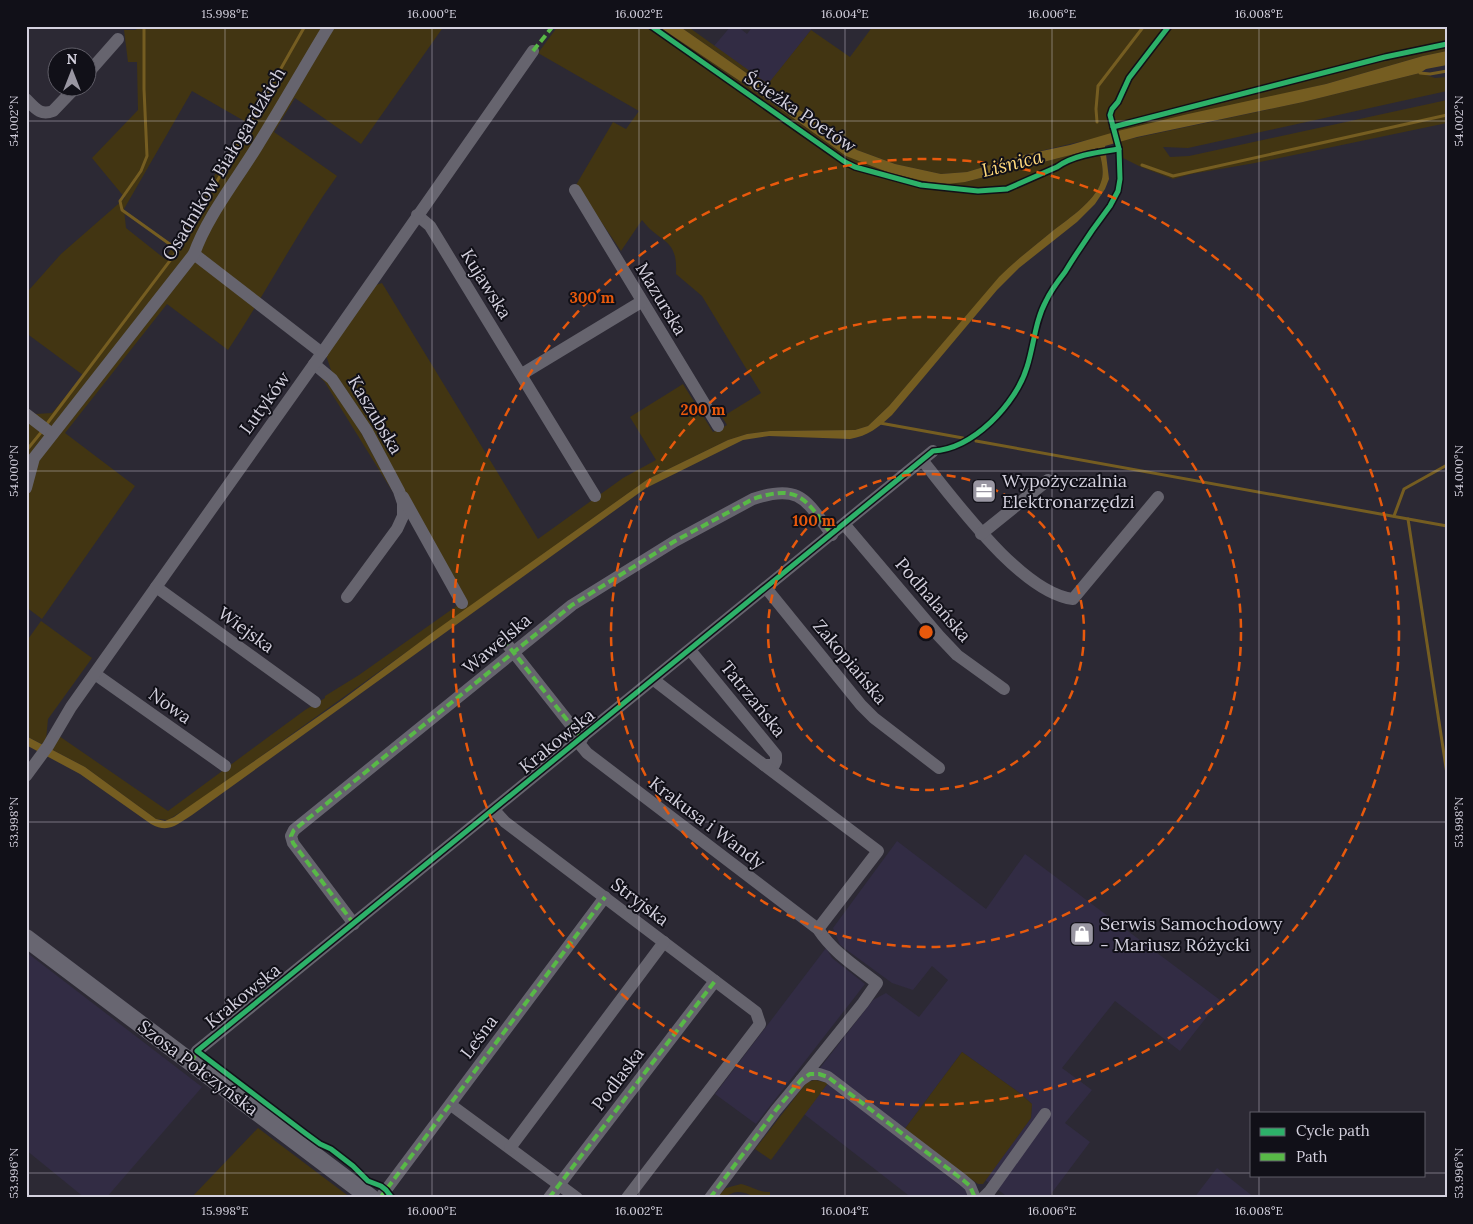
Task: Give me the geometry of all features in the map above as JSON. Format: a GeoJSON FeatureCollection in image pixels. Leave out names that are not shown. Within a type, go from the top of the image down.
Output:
{"type":"FeatureCollection","features":[{"type":"Feature","properties":{"kind":"main road","name":"Szosa Połczyńska"},"geometry":{"type":"LineString","coordinates":[[26,938],[371,1198]]}},
{"type":"Feature","properties":{"kind":"street","name":"Osadników Białogardzkich"},"geometry":{"type":"LineString","coordinates":[[26,488],[34,458],[47,430],[194,254],[198,243],[233,183],[329,26]]}},
{"type":"Feature","properties":{"kind":"street"},"geometry":{"type":"LineString","coordinates":[[98,62],[118,39]]}},
{"type":"Feature","properties":{"kind":"street","name":"Lutyków"},"geometry":{"type":"LineString","coordinates":[[26,776],[67,713],[533,51]]}},
{"type":"Feature","properties":{"kind":"street"},"geometry":{"type":"LineString","coordinates":[[26,99],[38,111],[49,113],[65,98]]}},
{"type":"Feature","properties":{"kind":"street","name":"Mazurska"},"geometry":{"type":"LineString","coordinates":[[575,190],[718,426]]}},
{"type":"Feature","properties":{"kind":"street","name":"Kujawska"},"geometry":{"type":"LineString","coordinates":[[418,215],[430,226],[595,496]]}},
{"type":"Feature","properties":{"kind":"street","name":"Kaszubska"},"geometry":{"type":"LineString","coordinates":[[194,254],[318,359],[367,432],[462,603]]}},
{"type":"Feature","properties":{"kind":"street"},"geometry":{"type":"LineString","coordinates":[[522,374],[642,302]]}},
{"type":"Feature","properties":{"kind":"street"},"geometry":{"type":"LineString","coordinates":[[26,414],[47,430]]}},
{"type":"Feature","properties":{"kind":"street","name":"Krakowska"},"geometry":{"type":"LineString","coordinates":[[190,1062],[197,1051],[933,451]]}},
{"type":"Feature","properties":{"kind":"street"},"geometry":{"type":"LineString","coordinates":[[922,460],[981,534],[1000,553],[1029,577],[1061,598],[1073,599],[1158,496]]}},
{"type":"Feature","properties":{"kind":"street"},"geometry":{"type":"LineString","coordinates":[[981,534],[1048,480]]}},
{"type":"Feature","properties":{"kind":"street","name":"Kaszubska"},"geometry":{"type":"LineString","coordinates":[[347,597],[397,529],[403,516],[403,502],[399,491]]}},
{"type":"Feature","properties":{"kind":"street","name":"Wawelska"},"geometry":{"type":"LineString","coordinates":[[354,924],[292,843],[291,836],[294,830],[572,605],[674,541],[753,499],[783,494],[797,495],[807,502],[832,535]]}},
{"type":"Feature","properties":{"kind":"street","name":"Podhalańska"},"geometry":{"type":"LineString","coordinates":[[844,524],[939,636],[958,655],[1004,689]]}},
{"type":"Feature","properties":{"kind":"street","name":"Wiejska"},"geometry":{"type":"LineString","coordinates":[[156,586],[315,702]]}},
{"type":"Feature","properties":{"kind":"street","name":"Zakopiańska"},"geometry":{"type":"LineString","coordinates":[[766,588],[861,705],[874,718],[939,768]]}},
{"type":"Feature","properties":{"kind":"street","name":"Krakusa i Wandy"},"geometry":{"type":"LineString","coordinates":[[503,639],[580,740],[587,753],[818,929],[833,949],[877,983],[801,1080]]}},
{"type":"Feature","properties":{"kind":"street","name":"Tatrzańska"},"geometry":{"type":"LineString","coordinates":[[690,650],[776,755],[774,765],[764,765]]}},
{"type":"Feature","properties":{"kind":"street","name":"Nowa"},"geometry":{"type":"LineString","coordinates":[[95,674],[225,766]]}},
{"type":"Feature","properties":{"kind":"street","name":"Tatrzańska"},"geometry":{"type":"LineString","coordinates":[[654,680],[878,851],[818,929]]}},
{"type":"Feature","properties":{"kind":"street","name":"Stryjska"},"geometry":{"type":"LineString","coordinates":[[494,810],[505,822],[756,1012],[760,1024],[626,1198]]}},
{"type":"Feature","properties":{"kind":"street","name":"Leśna"},"geometry":{"type":"LineString","coordinates":[[380,1198],[605,897]]}},
{"type":"Feature","properties":{"kind":"street"},"geometry":{"type":"LineString","coordinates":[[510,1148],[664,942]]}},
{"type":"Feature","properties":{"kind":"street","name":"Podlaska"},"geometry":{"type":"LineString","coordinates":[[549,1198],[715,981]]}},
{"type":"Feature","properties":{"kind":"street"},"geometry":{"type":"LineString","coordinates":[[710,1198],[776,1110],[801,1080],[810,1074],[828,1076],[963,1180],[970,1186],[975,1198]]}},
{"type":"Feature","properties":{"kind":"street"},"geometry":{"type":"LineString","coordinates":[[451,1105],[576,1198]]}},
{"type":"Feature","properties":{"kind":"street"},"geometry":{"type":"LineString","coordinates":[[983,1198],[1045,1114]]}},
{"type":"Feature","properties":{"kind":"shaded area"},"geometry":{"type":"Polygon","coordinates":[[[138,26],[444,26],[361,144],[295,98],[274,132],[337,176],[308,219],[228,350],[167,304],[65,433],[135,486],[42,619],[26,607],[26,408],[36,414],[52,413],[83,375],[26,333],[26,296],[29,290],[61,254],[125,198],[92,158],[138,110],[137,62],[128,62],[124,30],[136,30],[138,26]],[[192,91],[124,209],[126,228],[165,259],[246,122],[192,91]]]}},
{"type":"Feature","properties":{"kind":"shaded area"},"geometry":{"type":"Polygon","coordinates":[[[558,26],[658,26],[768,100],[846,156],[965,182],[1098,148],[1103,169],[1101,182],[1093,197],[1086,204],[1000,277],[889,406],[868,426],[855,430],[770,431],[747,434],[728,440],[648,479],[197,802],[168,820],[156,819],[85,767],[51,749],[59,736],[168,811],[305,710],[359,675],[458,605],[331,370],[326,355],[373,286],[382,283],[538,539],[623,478],[656,460],[630,417],[683,384],[713,432],[727,425],[722,417],[761,393],[702,296],[676,274],[676,262],[671,247],[642,220],[621,251],[576,185],[613,122],[626,129],[639,111],[538,53],[558,26]]]}},
{"type":"Feature","properties":{"kind":"shaded area"},"geometry":{"type":"Polygon","coordinates":[[[679,26],[687,26],[768,84],[811,30],[850,57],[873,26],[1447,26],[1447,51],[1326,84],[1023,155],[967,172],[941,174],[895,164],[857,150],[679,26]]]}},
{"type":"Feature","properties":{"kind":"shaded area"},"geometry":{"type":"Polygon","coordinates":[[[731,26],[737,26],[747,34],[753,26],[811,26],[811,30],[768,85],[714,46],[731,26]]]}},
{"type":"Feature","properties":{"kind":"shaded area"},"geometry":{"type":"Polygon","coordinates":[[[1420,73],[1435,78],[1447,77],[1447,91],[1188,148],[1163,147],[1170,157],[1189,156],[1447,100],[1447,123],[1173,179],[1123,158],[1121,141],[1303,102],[1420,73]]]}},
{"type":"Feature","properties":{"kind":"shaded area"},"geometry":{"type":"Polygon","coordinates":[[[320,378],[326,380],[343,399],[394,494],[324,381],[320,378]]]}},
{"type":"Feature","properties":{"kind":"shaded area"},"geometry":{"type":"Polygon","coordinates":[[[41,621],[92,658],[48,719],[46,740],[42,744],[26,736],[26,642],[41,621]]]}},
{"type":"Feature","properties":{"kind":"shaded area"},"geometry":{"type":"Polygon","coordinates":[[[897,841],[986,909],[1025,854],[1220,1000],[1180,1051],[1115,1001],[1062,1068],[1092,1090],[1065,1123],[1090,1142],[1048,1198],[1009,1198],[985,1180],[1031,1118],[1032,1104],[962,1052],[904,1130],[820,1068],[873,1000],[886,993],[919,1017],[948,980],[932,966],[913,990],[892,983],[840,945],[833,928],[897,841]]]}},
{"type":"Feature","properties":{"kind":"shaded area"},"geometry":{"type":"Polygon","coordinates":[[[826,948],[832,958],[865,984],[756,1124],[715,1094],[826,948]]]}},
{"type":"Feature","properties":{"kind":"shaded area"},"geometry":{"type":"Polygon","coordinates":[[[26,952],[202,1087],[106,1198],[85,1198],[26,1150],[26,952]]]}},
{"type":"Feature","properties":{"kind":"shaded area"},"geometry":{"type":"Polygon","coordinates":[[[962,1052],[1032,1104],[1031,1118],[983,1184],[978,1184],[904,1130],[962,1052]]]}},
{"type":"Feature","properties":{"kind":"shaded area"},"geometry":{"type":"Polygon","coordinates":[[[815,1080],[828,1083],[771,1160],[755,1149],[807,1082],[815,1080]]]}},
{"type":"Feature","properties":{"kind":"shaded area"},"geometry":{"type":"Polygon","coordinates":[[[828,1083],[967,1191],[969,1198],[912,1198],[804,1114],[828,1083]]]}},
{"type":"Feature","properties":{"kind":"shaded area"},"geometry":{"type":"Polygon","coordinates":[[[258,1128],[351,1198],[191,1198],[258,1128]]]}},
{"type":"Feature","properties":{"kind":"shaded area"},"geometry":{"type":"Polygon","coordinates":[[[1217,1168],[1255,1198],[1194,1198],[1217,1168]]]}},
{"type":"Feature","properties":{"kind":"shaded area"},"geometry":{"type":"Polygon","coordinates":[[[741,1184],[770,1192],[770,1198],[759,1198],[738,1192],[715,1198],[726,1188],[741,1184]]]}},
{"type":"Feature","properties":{"kind":"water","name":"Liśnica"},"geometry":{"type":"Polygon","coordinates":[[[658,26],[679,26],[857,150],[895,164],[941,174],[967,172],[1023,155],[1070,145],[1118,131],[1326,84],[1447,51],[1447,65],[1303,102],[1137,137],[1105,146],[1109,179],[1095,204],[1077,222],[1019,268],[997,290],[892,415],[878,427],[862,436],[850,439],[769,436],[743,440],[646,488],[173,827],[163,828],[151,824],[80,774],[26,745],[26,736],[85,767],[156,819],[165,821],[174,817],[342,700],[436,630],[648,479],[728,440],[747,434],[770,431],[855,430],[868,426],[889,406],[999,277],[1086,204],[1093,197],[1101,182],[1103,169],[1098,148],[965,182],[947,184],[928,182],[890,173],[846,156],[768,100],[658,26]]]}},
{"type":"Feature","properties":{"kind":"waterway"},"geometry":{"type":"LineString","coordinates":[[144,26],[147,156],[141,171],[120,201],[122,210],[178,250]]}},
{"type":"Feature","properties":{"kind":"waterway"},"geometry":{"type":"LineString","coordinates":[[46,425],[178,250],[305,26]]}},
{"type":"Feature","properties":{"kind":"waterway"},"geometry":{"type":"LineString","coordinates":[[1097,122],[1098,86],[1144,26]]}},
{"type":"Feature","properties":{"kind":"waterway"},"geometry":{"type":"LineString","coordinates":[[1420,73],[1430,74],[1447,71]]}},
{"type":"Feature","properties":{"kind":"waterway"},"geometry":{"type":"LineString","coordinates":[[1142,165],[1173,176],[1447,115]]}},
{"type":"Feature","properties":{"kind":"waterway"},"geometry":{"type":"LineString","coordinates":[[880,423],[963,438]]}},
{"type":"Feature","properties":{"kind":"waterway"},"geometry":{"type":"LineString","coordinates":[[26,451],[43,430]]}},
{"type":"Feature","properties":{"kind":"waterway"},"geometry":{"type":"LineString","coordinates":[[976,441],[1447,526]]}},
{"type":"Feature","properties":{"kind":"waterway"},"geometry":{"type":"LineString","coordinates":[[1394,516],[1404,489],[1447,465]]}},
{"type":"Feature","properties":{"kind":"waterway"},"geometry":{"type":"LineString","coordinates":[[1408,519],[1447,774]]}},
{"type":"Feature","properties":{"kind":"marked path"},"geometry":{"type":"LineString","coordinates":[[533,51],[553,26]]}},
{"type":"Feature","properties":{"kind":"marked path"},"geometry":{"type":"LineString","coordinates":[[354,924],[293,843],[291,836],[294,830],[572,605],[675,541],[753,499],[782,493],[792,494],[808,504],[832,535]]}},
{"type":"Feature","properties":{"kind":"marked path"},"geometry":{"type":"LineString","coordinates":[[503,639],[582,739]]}},
{"type":"Feature","properties":{"kind":"marked path"},"geometry":{"type":"LineString","coordinates":[[380,1198],[605,897]]}},
{"type":"Feature","properties":{"kind":"marked path"},"geometry":{"type":"LineString","coordinates":[[549,1198],[715,981]]}},
{"type":"Feature","properties":{"kind":"marked path"},"geometry":{"type":"LineString","coordinates":[[190,1062],[201,1048]]}},
{"type":"Feature","properties":{"kind":"marked path"},"geometry":{"type":"LineString","coordinates":[[710,1198],[776,1110],[801,1080],[810,1074],[828,1077],[963,1180],[970,1186],[975,1198]]}},
{"type":"Feature","properties":{"kind":"cycle path","name":"Ścieżka Poetów"},"geometry":{"type":"LineString","coordinates":[[651,26],[845,162],[855,167],[921,185],[978,191],[1007,189],[1071,160],[1086,155],[1119,149]]}},
{"type":"Feature","properties":{"kind":"cycle path"},"geometry":{"type":"LineString","coordinates":[[392,1198],[381,1186],[368,1181],[353,1166],[331,1149],[320,1144],[197,1051],[933,451],[963,442],[991,422],[1003,409],[1021,381],[1027,367],[1039,317],[1050,293],[1110,206],[1118,191],[1120,179],[1119,149],[1110,115],[1129,78],[1169,26]]}},
{"type":"Feature","properties":{"kind":"cycle path"},"geometry":{"type":"LineString","coordinates":[[1113,127],[1385,57],[1447,44]]}},
{"type":"Feature","properties":{"kind":"place","name":"Wypożyczalnia Elektronarzędzi"},"geometry":{"type":"Point","coordinates":[984,491]}},
{"type":"Feature","properties":{"kind":"place","name":"Serwis Samochodowy - Mariusz Różycki"},"geometry":{"type":"Point","coordinates":[1082,934]}}]}
